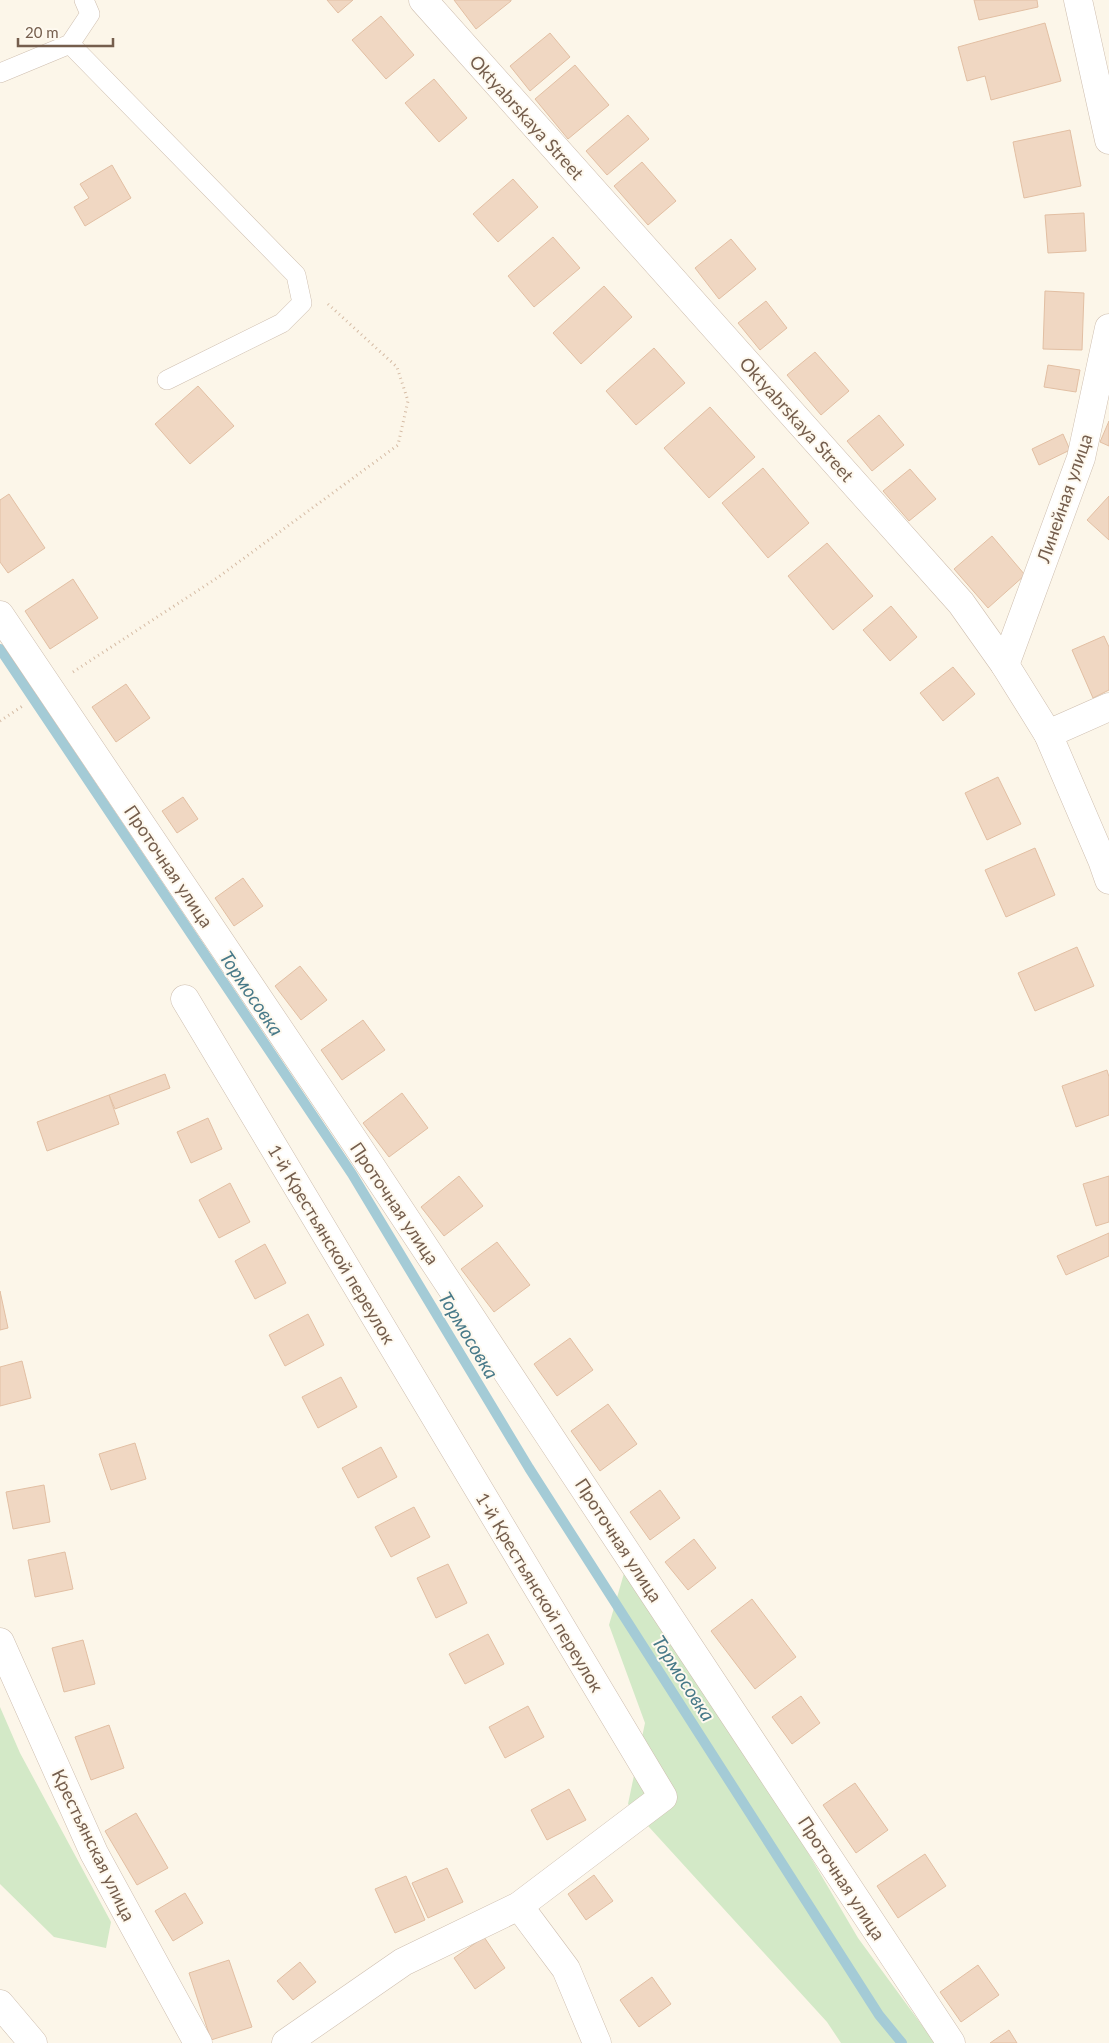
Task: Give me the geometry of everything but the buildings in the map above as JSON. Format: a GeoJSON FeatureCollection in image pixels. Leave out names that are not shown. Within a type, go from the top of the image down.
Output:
{"type":"FeatureCollection","features":[{"type":"Feature","properties":{"kind":"street","name":"Oktyabrskaya Street"},"geometry":{"type":"LineString","coordinates":[[423,0],[961,603],[1005,665],[1048,734],[1109,880]]}},
{"type":"Feature","properties":{"kind":"street"},"geometry":{"type":"LineString","coordinates":[[1078,0],[1109,140]]}},
{"type":"Feature","properties":{"kind":"street","name":"Линейная улица"},"geometry":{"type":"LineString","coordinates":[[1005,665],[1081,458],[1109,328]]}},
{"type":"Feature","properties":{"kind":"street","name":"Проточная улица"},"geometry":{"type":"LineString","coordinates":[[0,615],[360,1150],[951,2043]]}},
{"type":"Feature","properties":{"kind":"street"},"geometry":{"type":"LineString","coordinates":[[1048,734],[1109,707]]}},
{"type":"Feature","properties":{"kind":"street","name":"1-й Крестьянской переулок"},"geometry":{"type":"LineString","coordinates":[[185,999],[663,1797],[519,1906],[403,1962],[286,2043]]}},
{"type":"Feature","properties":{"kind":"street","name":"Крестьянская улица"},"geometry":{"type":"LineString","coordinates":[[0,1642],[94,1854],[198,2043]]}},
{"type":"Feature","properties":{"kind":"street"},"geometry":{"type":"LineString","coordinates":[[519,1906],[566,1969],[597,2043]]}},
{"type":"Feature","properties":{"kind":"street"},"geometry":{"type":"LineString","coordinates":[[0,2004],[33,2043]]}},
{"type":"Feature","properties":{"kind":"lane"},"geometry":{"type":"LineString","coordinates":[[0,73],[70,44],[90,14],[84,0]]}},
{"type":"Feature","properties":{"kind":"lane"},"geometry":{"type":"LineString","coordinates":[[70,44],[296,275],[302,303],[282,324],[167,380]]}},
{"type":"Feature","properties":{"kind":"path"},"geometry":{"type":"LineString","coordinates":[[49,688],[218,578],[398,445],[408,401],[397,367],[296,275]]}},
{"type":"Feature","properties":{"kind":"green space"},"geometry":{"type":"Polygon","coordinates":[[[625,1570],[760,1771],[858,1938],[935,2043],[841,2043],[827,2022],[628,1804],[645,1723],[609,1625],[625,1570]]]}},
{"type":"Feature","properties":{"kind":"green space"},"geometry":{"type":"Polygon","coordinates":[[[0,1707],[20,1753],[111,1922],[106,1948],[54,1937],[0,1884],[0,1707]]]}},
{"type":"Feature","properties":{"kind":"waterway","name":"Тормосовка"},"geometry":{"type":"LineString","coordinates":[[0,649],[352,1174],[529,1468],[879,2015],[902,2043]]}}]}
